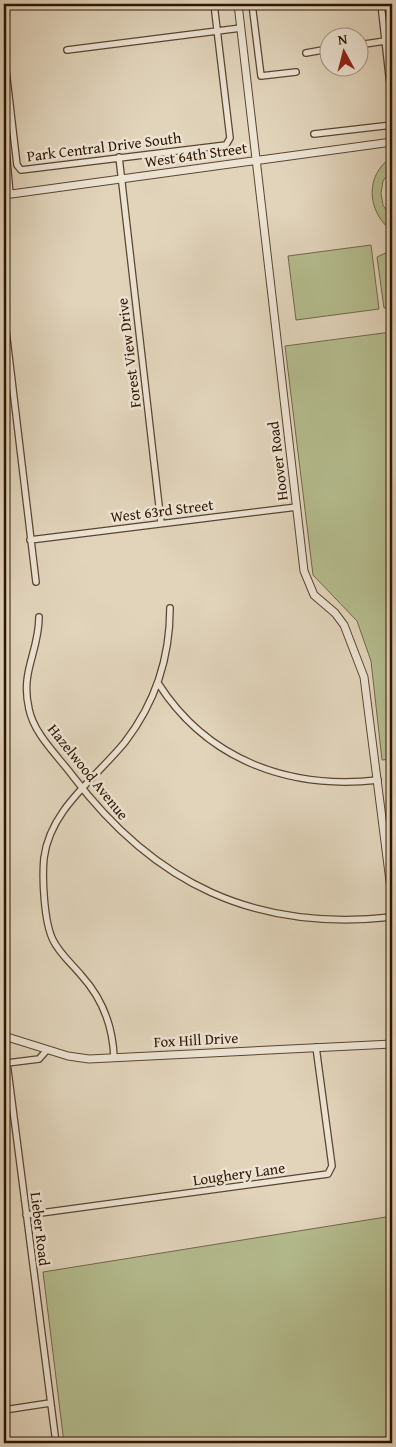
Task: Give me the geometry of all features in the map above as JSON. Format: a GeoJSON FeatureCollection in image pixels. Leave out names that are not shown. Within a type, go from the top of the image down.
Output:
{"type":"FeatureCollection","features":[{"type":"Feature","properties":{"kind":"street"},"geometry":{"type":"LineString","coordinates":[[214,4],[218,31]]}},
{"type":"Feature","properties":{"kind":"street","name":"Hoover Road"},"geometry":{"type":"LineString","coordinates":[[238,4],[297,507],[308,584],[316,597],[341,620],[360,666],[366,689],[392,897]]}},
{"type":"Feature","properties":{"kind":"street"},"geometry":{"type":"LineString","coordinates":[[252,4],[261,76],[296,72]]}},
{"type":"Feature","properties":{"kind":"street"},"geometry":{"type":"LineString","coordinates":[[381,4],[392,103]]}},
{"type":"Feature","properties":{"kind":"street"},"geometry":{"type":"LineString","coordinates":[[67,50],[241,28]]}},
{"type":"Feature","properties":{"kind":"street","name":"Park Central Drive South"},"geometry":{"type":"LineString","coordinates":[[4,53],[19,168],[23,170],[229,143],[218,31]]}},
{"type":"Feature","properties":{"kind":"street"},"geometry":{"type":"LineString","coordinates":[[368,44],[385,41]]}},
{"type":"Feature","properties":{"kind":"street"},"geometry":{"type":"LineString","coordinates":[[306,52],[318,50]]}},
{"type":"Feature","properties":{"kind":"street"},"geometry":{"type":"LineString","coordinates":[[314,134],[392,125]]}},
{"type":"Feature","properties":{"kind":"street"},"geometry":{"type":"LineString","coordinates":[[4,127],[7,195]]}},
{"type":"Feature","properties":{"kind":"street","name":"West 64th Street"},"geometry":{"type":"LineString","coordinates":[[7,195],[392,142]]}},
{"type":"Feature","properties":{"kind":"street","name":"Forest View Drive"},"geometry":{"type":"LineString","coordinates":[[120,158],[161,523]]}},
{"type":"Feature","properties":{"kind":"street"},"geometry":{"type":"LineString","coordinates":[[4,314],[36,582]]}},
{"type":"Feature","properties":{"kind":"street","name":"West 63rd Street"},"geometry":{"type":"LineString","coordinates":[[30,540],[297,507]]}},
{"type":"Feature","properties":{"kind":"street"},"geometry":{"type":"LineString","coordinates":[[114,1058],[111,1031],[100,1002],[89,984],[56,946],[48,926],[44,869],[47,842],[63,811],[129,736],[146,710],[158,683],[167,649],[170,608]]}},
{"type":"Feature","properties":{"kind":"street","name":"Hazelwood Avenue"},"geometry":{"type":"LineString","coordinates":[[39,617],[38,637],[27,673],[28,708],[34,724],[82,789],[109,821],[139,848],[168,869],[212,893],[256,909],[292,917],[347,920],[392,917]]}},
{"type":"Feature","properties":{"kind":"street"},"geometry":{"type":"LineString","coordinates":[[158,683],[182,715],[206,736],[248,762],[280,774],[319,782],[347,783],[378,780]]}},
{"type":"Feature","properties":{"kind":"street","name":"Fox Hill Drive"},"geometry":{"type":"LineString","coordinates":[[4,1036],[47,1050],[89,1058],[392,1044]]}},
{"type":"Feature","properties":{"kind":"street","name":"Loughery Lane"},"geometry":{"type":"LineString","coordinates":[[26,1215],[328,1174],[332,1166],[316,1047]]}},
{"type":"Feature","properties":{"kind":"street","name":"Lieber Road"},"geometry":{"type":"LineString","coordinates":[[47,1050],[40,1059],[7,1063],[56,1443]]}},
{"type":"Feature","properties":{"kind":"street"},"geometry":{"type":"LineString","coordinates":[[4,1410],[50,1403]]}},
{"type":"Feature","properties":{"kind":"green space"},"geometry":{"type":"Polygon","coordinates":[[[392,157],[392,169],[383,181],[381,193],[383,205],[392,219],[392,231],[378,214],[372,194],[373,183],[377,173],[392,157]]]}},
{"type":"Feature","properties":{"kind":"green space"},"geometry":{"type":"Polygon","coordinates":[[[371,245],[379,309],[296,320],[288,256],[371,245]]]}},
{"type":"Feature","properties":{"kind":"green space"},"geometry":{"type":"Polygon","coordinates":[[[392,250],[392,307],[384,308],[377,257],[392,250]]]}},
{"type":"Feature","properties":{"kind":"green space"},"geometry":{"type":"Polygon","coordinates":[[[391,332],[392,759],[382,760],[371,661],[357,621],[313,575],[285,346],[391,332]]]}},
{"type":"Feature","properties":{"kind":"green space"},"geometry":{"type":"Polygon","coordinates":[[[392,1216],[392,1443],[64,1443],[43,1272],[392,1216]]]}}]}
